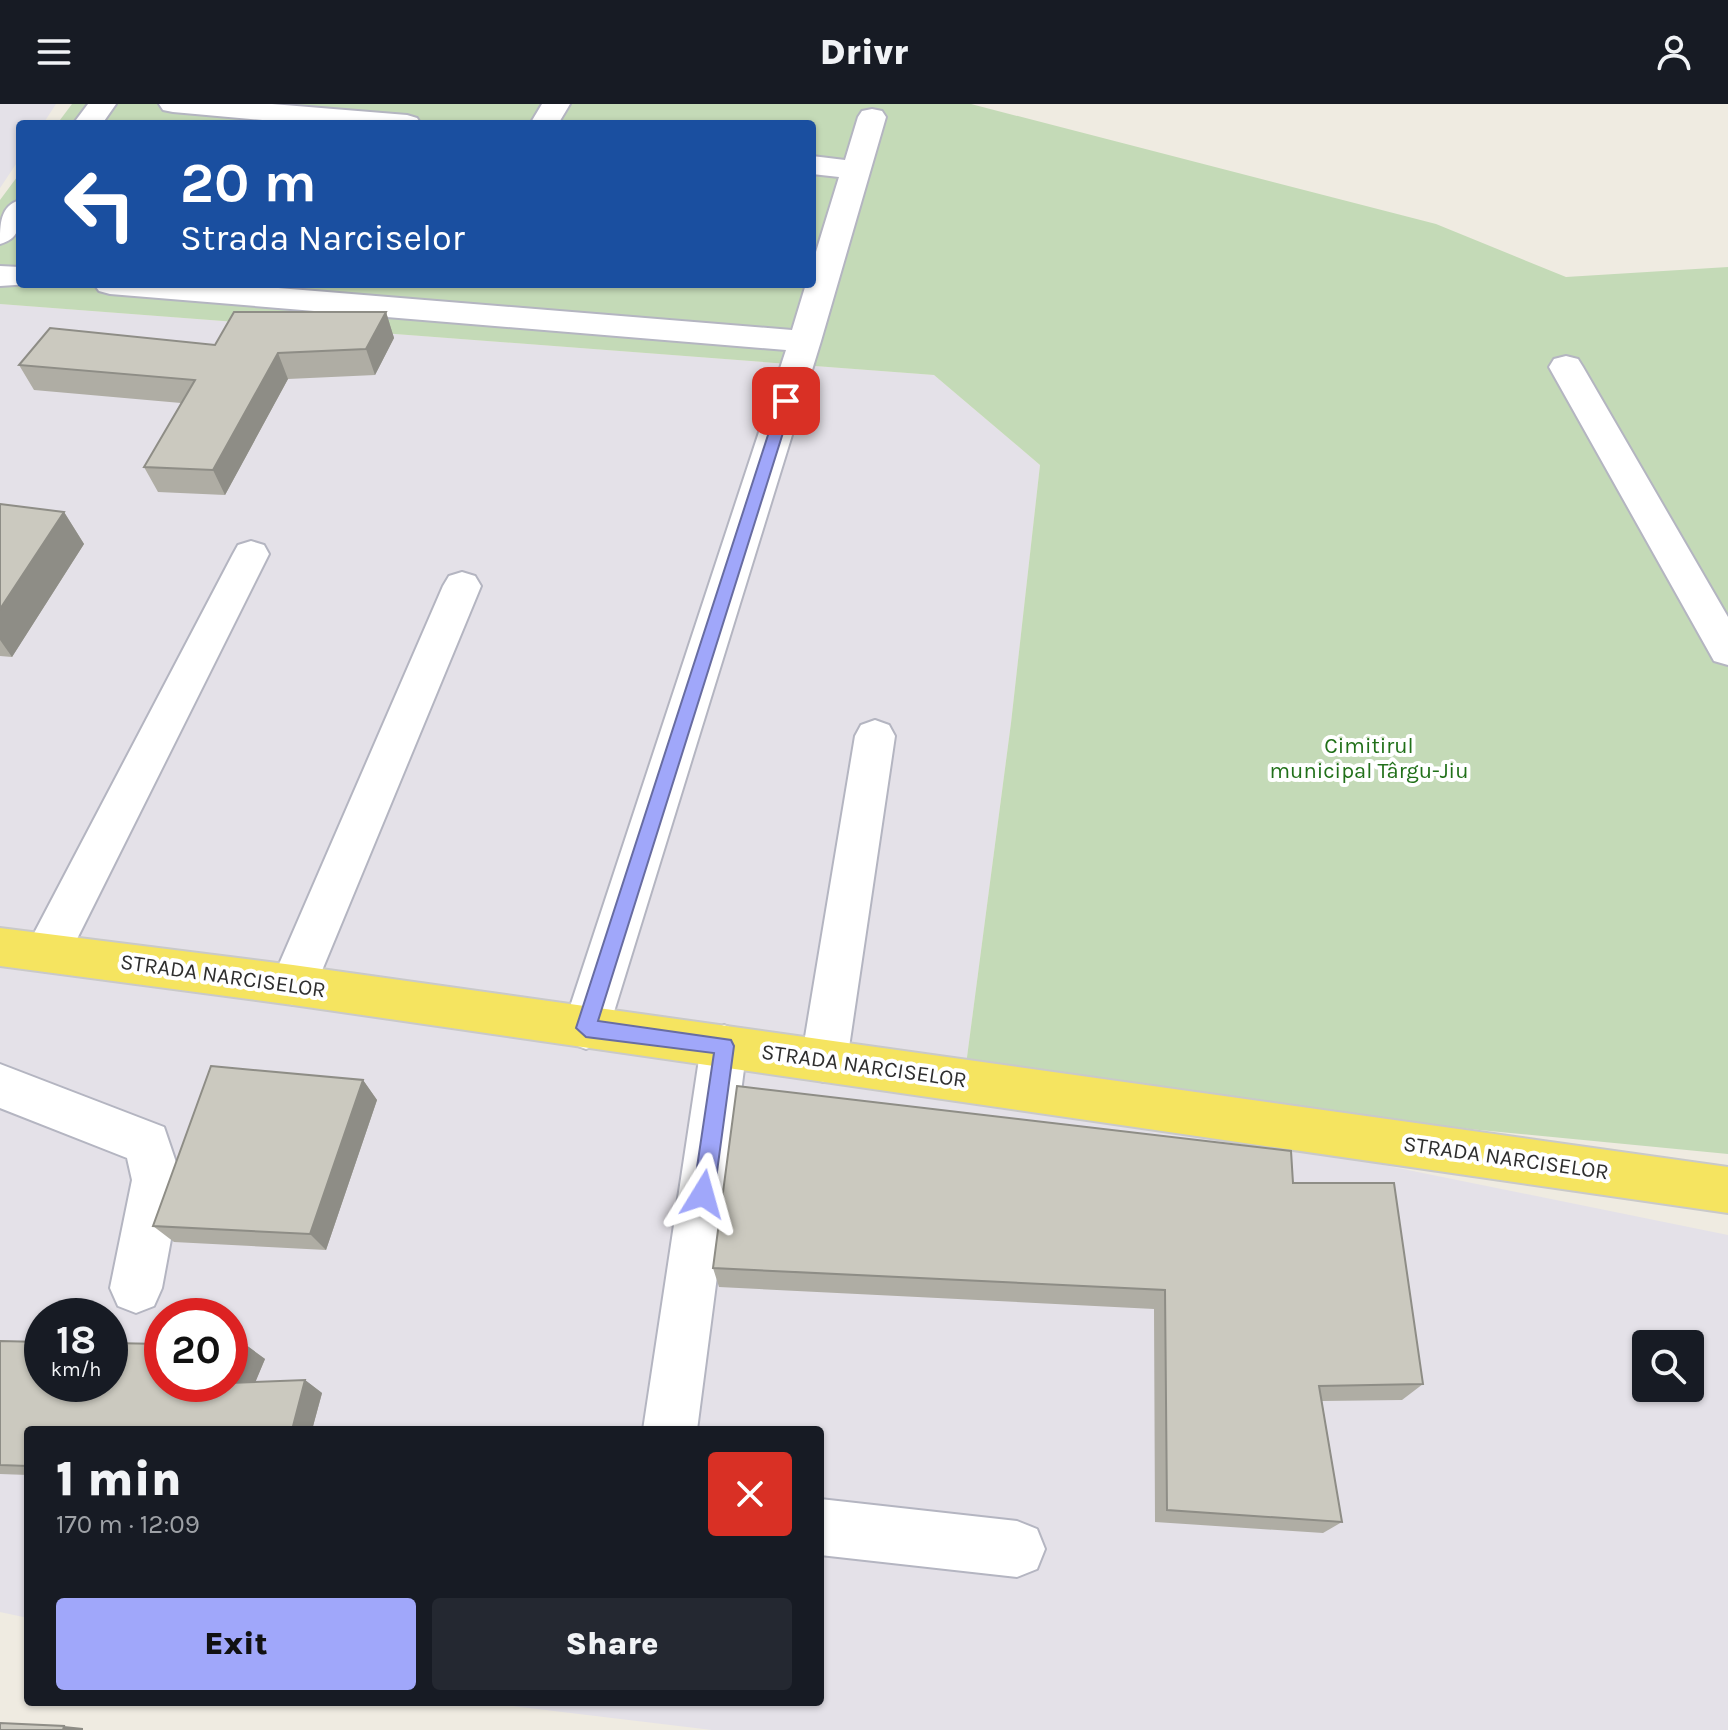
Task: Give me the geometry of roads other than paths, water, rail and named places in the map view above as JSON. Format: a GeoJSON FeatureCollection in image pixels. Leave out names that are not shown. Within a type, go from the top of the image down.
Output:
{"type":"FeatureCollection","features":[{"type":"Feature","properties":{"kind":"main road","name":"STRADA NARCISELOR"},"geometry":{"type":"LineString","coordinates":[[0,947],[293,985],[1728,1190]]}},
{"type":"Feature","properties":{"kind":"lane"},"geometry":{"type":"LineString","coordinates":[[173,104],[360,120]]}},
{"type":"Feature","properties":{"kind":"lane"},"geometry":{"type":"LineString","coordinates":[[586,1028],[805,341],[872,117]]}},
{"type":"Feature","properties":{"kind":"lane"},"geometry":{"type":"LineString","coordinates":[[816,165],[857,170]]}},
{"type":"Feature","properties":{"kind":"lane"},"geometry":{"type":"LineString","coordinates":[[0,235],[16,214]]}},
{"type":"Feature","properties":{"kind":"lane"},"geometry":{"type":"LineString","coordinates":[[217,288],[459,297],[805,341]]}},
{"type":"Feature","properties":{"kind":"lane"},"geometry":{"type":"LineString","coordinates":[[1566,367],[1728,651]]}},
{"type":"Feature","properties":{"kind":"lane"},"geometry":{"type":"LineString","coordinates":[[47,953],[251,554]]}},
{"type":"Feature","properties":{"kind":"lane"},"geometry":{"type":"LineString","coordinates":[[293,985],[462,586]]}},
{"type":"Feature","properties":{"kind":"lane"},"geometry":{"type":"LineString","coordinates":[[824,1061],[875,736]]}},
{"type":"Feature","properties":{"kind":"lane"},"geometry":{"type":"LineString","coordinates":[[671,1426],[724,1046]]}},
{"type":"Feature","properties":{"kind":"lane"},"geometry":{"type":"LineString","coordinates":[[0,1086],[147,1143],[157,1180],[136,1288]]}},
{"type":"Feature","properties":{"kind":"lane"},"geometry":{"type":"LineString","coordinates":[[824,1527],[1017,1549]]}},
{"type":"Feature","properties":{"kind":"park label","name":"Cimitirul municipal Târgu-Jiu"},"geometry":{"type":"Point","coordinates":[1369,758]}}]}
